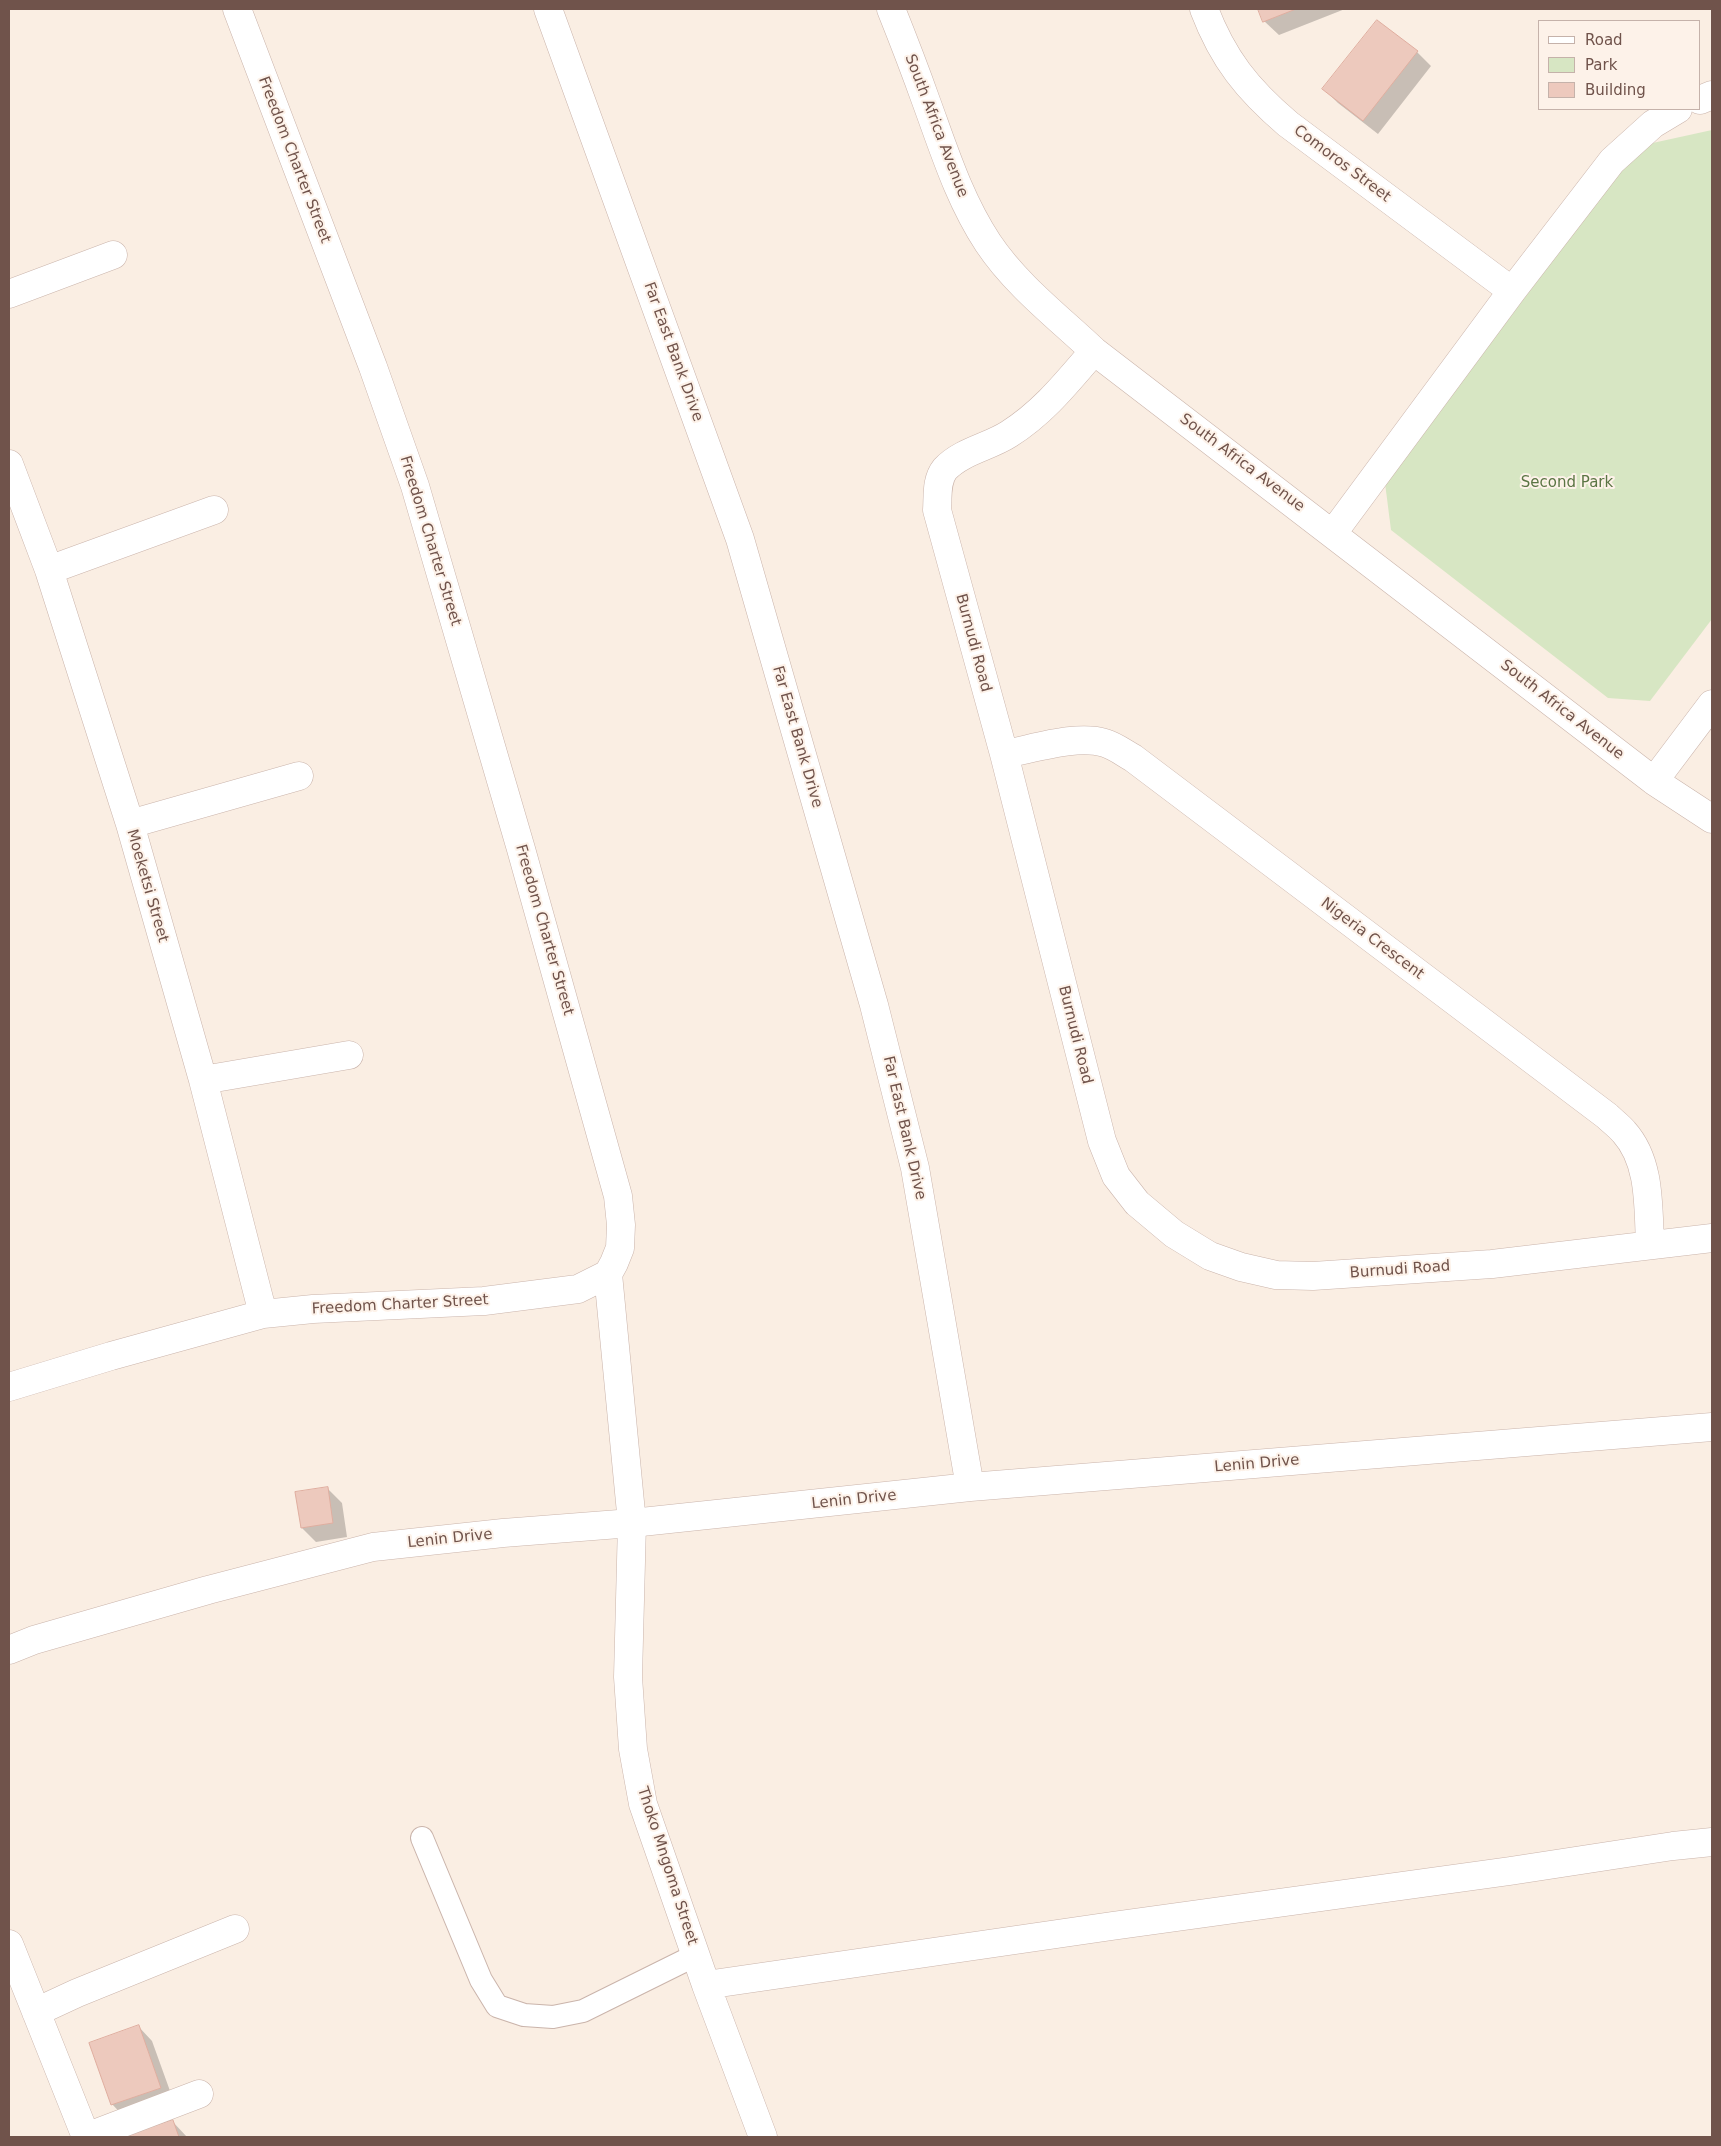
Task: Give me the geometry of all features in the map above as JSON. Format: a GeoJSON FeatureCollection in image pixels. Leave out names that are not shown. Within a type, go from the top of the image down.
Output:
{"type":"FeatureCollection","features":[{"type":"Feature","properties":{"kind":"street","name":"Freedom Charter Street"},"geometry":{"type":"LineString","coordinates":[[9,1387],[111,1356],[264,1314],[313,1309],[484,1301],[578,1289],[608,1274],[620,1248],[621,1225],[618,1196],[521,849],[414,486],[373,367],[237,9]]}},
{"type":"Feature","properties":{"kind":"street","name":"Far East Bank Drive"},"geometry":{"type":"LineString","coordinates":[[548,9],[625,216],[740,539],[874,1005],[915,1168],[970,1487]]}},
{"type":"Feature","properties":{"kind":"street","name":"South Africa Avenue"},"geometry":{"type":"LineString","coordinates":[[892,9],[927,102],[943,151],[966,203],[989,244],[1018,279],[1094,350],[1654,781],[1712,819]]}},
{"type":"Feature","properties":{"kind":"street","name":"Comoros Street"},"geometry":{"type":"LineString","coordinates":[[1204,9],[1230,61],[1260,101],[1288,124],[1512,291]]}},
{"type":"Feature","properties":{"kind":"street"},"geometry":{"type":"LineString","coordinates":[[1334,533],[1512,291],[1612,161],[1653,124],[1676,110]]}},
{"type":"Feature","properties":{"kind":"street"},"geometry":{"type":"LineString","coordinates":[[9,294],[113,255]]}},
{"type":"Feature","properties":{"kind":"street","name":"Burnudi Road"},"geometry":{"type":"LineString","coordinates":[[1094,350],[1054,398],[1029,421],[1008,436],[959,458],[944,470],[938,483],[937,510],[1004,754],[1102,1141],[1116,1176],[1137,1203],[1174,1234],[1210,1256],[1241,1267],[1276,1276],[1492,1264],[1712,1238]]}},
{"type":"Feature","properties":{"kind":"street","name":"Moeketsi Street"},"geometry":{"type":"LineString","coordinates":[[9,464],[49,570],[130,824],[203,1080],[264,1314]]}},
{"type":"Feature","properties":{"kind":"street"},"geometry":{"type":"LineString","coordinates":[[49,570],[214,510]]}},
{"type":"Feature","properties":{"kind":"street"},"geometry":{"type":"LineString","coordinates":[[1654,781],[1712,704]]}},
{"type":"Feature","properties":{"kind":"street","name":"Nigeria Crescent"},"geometry":{"type":"LineString","coordinates":[[1004,754],[1078,740],[1103,742],[1115,747],[1141,764],[1607,1116],[1625,1133],[1639,1157],[1645,1177],[1650,1244]]}},
{"type":"Feature","properties":{"kind":"street"},"geometry":{"type":"LineString","coordinates":[[130,824],[299,776]]}},
{"type":"Feature","properties":{"kind":"street"},"geometry":{"type":"LineString","coordinates":[[203,1080],[349,1055]]}},
{"type":"Feature","properties":{"kind":"street","name":"Thoko Mngoma Street"},"geometry":{"type":"LineString","coordinates":[[608,1274],[632,1523],[628,1678],[632,1749],[644,1804],[706,1986],[763,2137]]}},
{"type":"Feature","properties":{"kind":"street","name":"Lenin Drive"},"geometry":{"type":"LineString","coordinates":[[9,1650],[34,1640],[208,1590],[373,1547],[502,1533],[632,1523],[970,1487],[1712,1428]]}},
{"type":"Feature","properties":{"kind":"street"},"geometry":{"type":"LineString","coordinates":[[706,1986],[1102,1928],[1520,1870],[1673,1846],[1712,1842]]}},
{"type":"Feature","properties":{"kind":"street"},"geometry":{"type":"LineString","coordinates":[[36,2012],[77,1993],[235,1929]]}},
{"type":"Feature","properties":{"kind":"street"},"geometry":{"type":"LineString","coordinates":[[9,1944],[86,2137],[199,2094]]}},
{"type":"Feature","properties":{"kind":"lane"},"geometry":{"type":"LineString","coordinates":[[422,1838],[481,1980],[498,2006],[524,2015],[553,2017],[583,2011],[696,1955]]}},
{"type":"Feature","properties":{"kind":"green space","name":"Second Park"},"geometry":{"type":"Polygon","coordinates":[[[1712,130],[1712,619],[1650,701],[1608,698],[1391,530],[1385,483],[1639,146],[1712,130]]]}},
{"type":"Feature","properties":{"kind":"building"},"geometry":{"type":"Polygon","coordinates":[[[1258,9],[1296,9],[1263,22],[1258,9]]]}},
{"type":"Feature","properties":{"kind":"building"},"geometry":{"type":"Polygon","coordinates":[[[1377,20],[1418,51],[1363,121],[1322,89],[1377,20]]]}},
{"type":"Feature","properties":{"kind":"building"},"geometry":{"type":"Polygon","coordinates":[[[328,1487],[333,1523],[301,1528],[295,1492],[328,1487]]]}},
{"type":"Feature","properties":{"kind":"building"},"geometry":{"type":"Polygon","coordinates":[[[139,2025],[161,2088],[111,2105],[89,2043],[139,2025]]]}},
{"type":"Feature","properties":{"kind":"building"},"geometry":{"type":"Polygon","coordinates":[[[173,2120],[179,2137],[129,2137],[128,2135],[173,2120]]]}}]}
